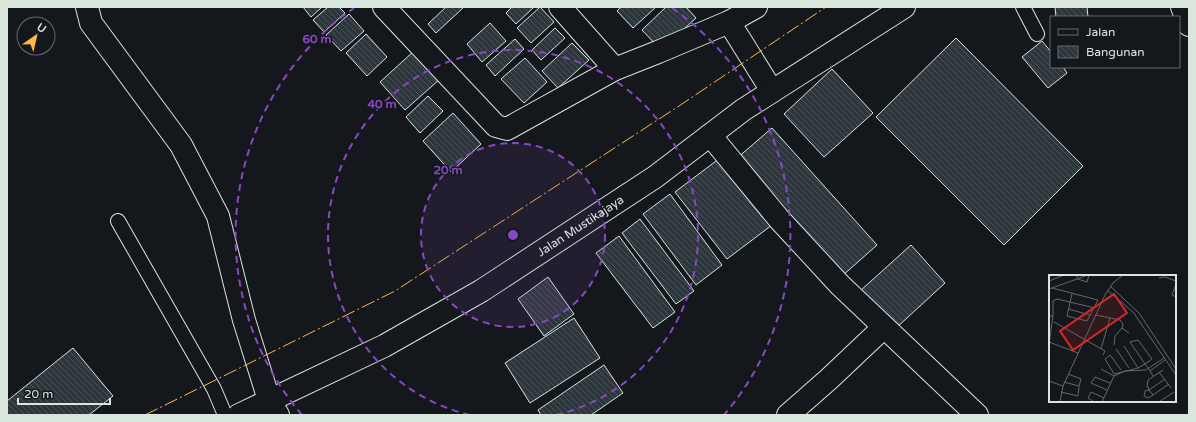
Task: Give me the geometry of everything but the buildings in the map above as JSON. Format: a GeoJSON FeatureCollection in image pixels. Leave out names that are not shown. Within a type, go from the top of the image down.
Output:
{"type":"FeatureCollection","features":[{"type":"Feature","properties":{"kind":"street"},"geometry":{"type":"LineString","coordinates":[[87,7],[91,24],[181,145],[218,216],[244,320],[274,407]]}},
{"type":"Feature","properties":{"kind":"street"},"geometry":{"type":"LineString","coordinates":[[384,7],[496,126],[501,129],[507,129],[615,69],[729,22],[756,7]]}},
{"type":"Feature","properties":{"kind":"street"},"geometry":{"type":"LineString","coordinates":[[560,7],[615,69]]}},
{"type":"Feature","properties":{"kind":"street","name":"Jalan Mustikajaya"},"geometry":{"type":"LineString","coordinates":[[239,415],[274,407],[481,291],[655,177],[772,91],[904,7]]}},
{"type":"Feature","properties":{"kind":"street"},"geometry":{"type":"LineString","coordinates":[[1182,7],[1189,25]]}},
{"type":"Feature","properties":{"kind":"street"},"geometry":{"type":"LineString","coordinates":[[729,22],[772,91]]}},
{"type":"Feature","properties":{"kind":"street"},"geometry":{"type":"LineString","coordinates":[[710,136],[778,219],[840,285],[977,415]]}},
{"type":"Feature","properties":{"kind":"street"},"geometry":{"type":"LineString","coordinates":[[788,415],[829,380],[884,327]]}},
{"type":"Feature","properties":{"kind":"lane"},"geometry":{"type":"LineString","coordinates":[[1023,7],[1037,34]]}},
{"type":"Feature","properties":{"kind":"lane"},"geometry":{"type":"LineString","coordinates":[[118,221],[214,389],[225,415]]}},
{"type":"Feature","properties":{"kind":"power"},"geometry":{"type":"LineString","coordinates":[[145,415],[395,291],[679,106],[826,7]]}}]}
